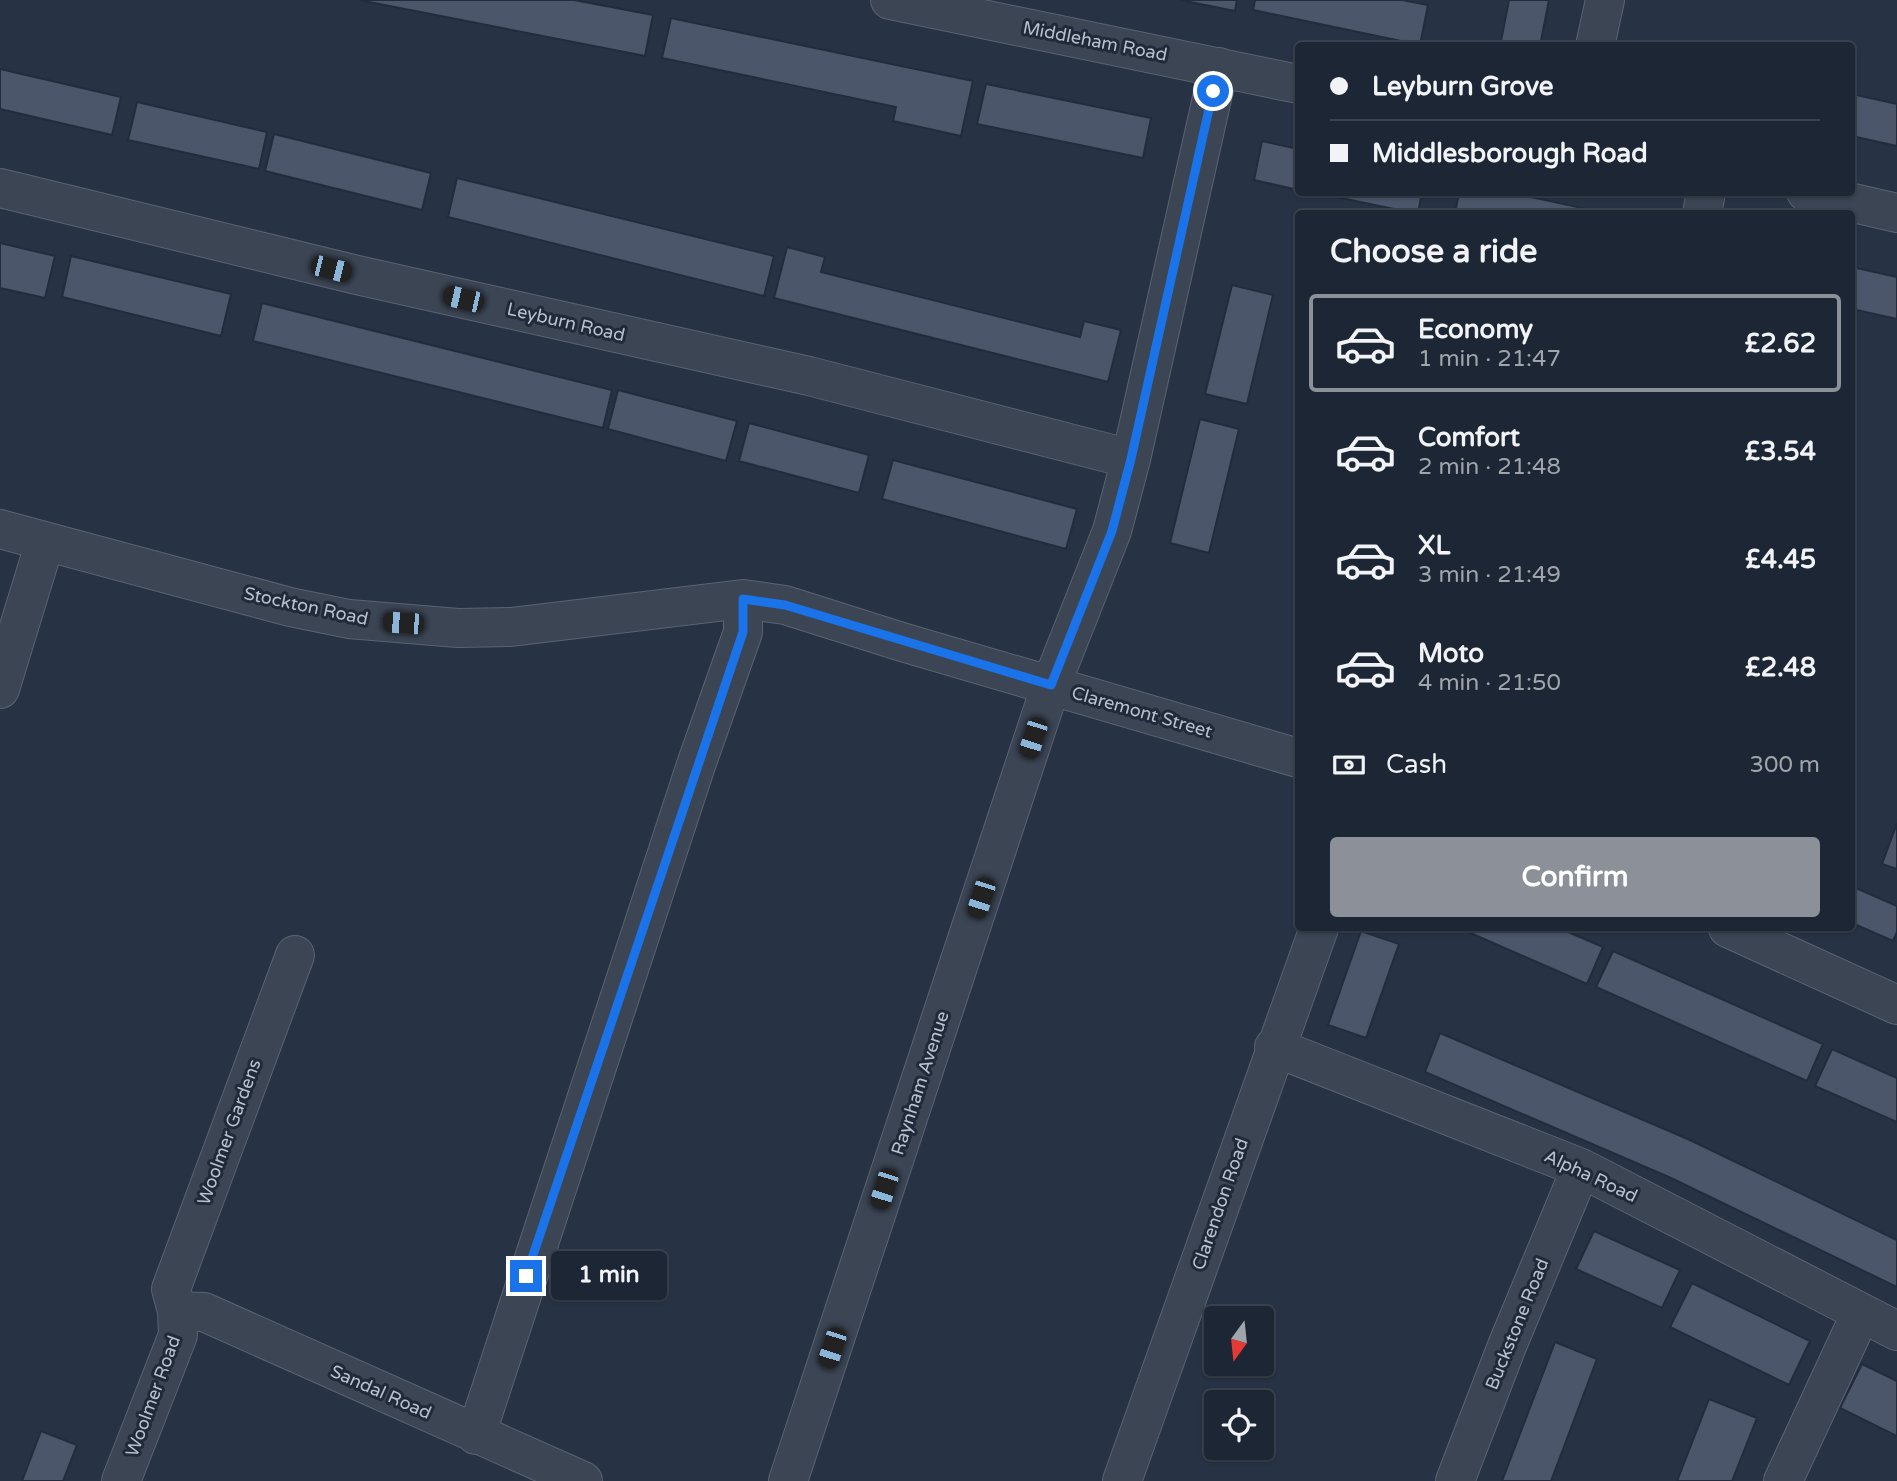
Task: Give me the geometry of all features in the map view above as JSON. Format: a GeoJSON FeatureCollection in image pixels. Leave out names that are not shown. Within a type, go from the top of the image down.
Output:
{"type":"FeatureCollection","features":[{"type":"Feature","properties":{"kind":"street","name":"Middleham Road"},"geometry":{"type":"LineString","coordinates":[[890,0],[1295,83]]}},
{"type":"Feature","properties":{"kind":"street"},"geometry":{"type":"LineString","coordinates":[[1596,42],[1605,0]]}},
{"type":"Feature","properties":{"kind":"street","name":"Raynham Avenue"},"geometry":{"type":"LineString","coordinates":[[788,1481],[1051,685],[1112,531],[1131,459],[1219,66]]}},
{"type":"Feature","properties":{"kind":"street","name":"Leyburn Road"},"geometry":{"type":"LineString","coordinates":[[0,187],[357,275],[808,376],[1131,459]]}},
{"type":"Feature","properties":{"kind":"street"},"geometry":{"type":"LineString","coordinates":[[1823,196],[1897,213]]}},
{"type":"Feature","properties":{"kind":"street","name":"Stockton Road"},"geometry":{"type":"LineString","coordinates":[[0,529],[290,607],[349,619],[458,628],[511,627],[743,599]]}},
{"type":"Feature","properties":{"kind":"street"},"geometry":{"type":"LineString","coordinates":[[0,689],[45,542]]}},
{"type":"Feature","properties":{"kind":"street"},"geometry":{"type":"LineString","coordinates":[[476,1435],[696,765],[743,632],[743,599]]}},
{"type":"Feature","properties":{"kind":"street","name":"Claremont Street"},"geometry":{"type":"LineString","coordinates":[[743,599],[785,605],[1295,757]]}},
{"type":"Feature","properties":{"kind":"street","name":"Clarendon Road"},"geometry":{"type":"LineString","coordinates":[[1122,1481],[1318,931]]}},
{"type":"Feature","properties":{"kind":"street"},"geometry":{"type":"LineString","coordinates":[[1735,931],[1897,1005]]}},
{"type":"Feature","properties":{"kind":"street","name":"Woolmer Gardens"},"geometry":{"type":"LineString","coordinates":[[177,1311],[171,1289],[295,955]]}},
{"type":"Feature","properties":{"kind":"street","name":"Alpha Road"},"geometry":{"type":"LineString","coordinates":[[1274,1048],[1581,1168],[1897,1331]]}},
{"type":"Feature","properties":{"kind":"street","name":"Buckstone Road"},"geometry":{"type":"LineString","coordinates":[[1455,1481],[1507,1346],[1581,1168]]}},
{"type":"Feature","properties":{"kind":"street","name":"Sandal Road"},"geometry":{"type":"LineString","coordinates":[[177,1311],[204,1312],[583,1481]]}},
{"type":"Feature","properties":{"kind":"street","name":"Woolmer Road"},"geometry":{"type":"LineString","coordinates":[[121,1481],[178,1335],[177,1311]]}},
{"type":"Feature","properties":{"kind":"street"},"geometry":{"type":"LineString","coordinates":[[1783,1481],[1861,1313]]}},
{"type":"Feature","properties":{"kind":"building"},"geometry":{"type":"Polygon","coordinates":[[[359,0],[574,0],[653,15],[645,56],[359,0]]]}},
{"type":"Feature","properties":{"kind":"building"},"geometry":{"type":"Polygon","coordinates":[[[1180,0],[1237,0],[1235,11],[1180,0]]]}},
{"type":"Feature","properties":{"kind":"building"},"geometry":{"type":"Polygon","coordinates":[[[1255,0],[1402,0],[1428,5],[1421,42],[1406,42],[1253,10],[1255,0]]]}},
{"type":"Feature","properties":{"kind":"building"},"geometry":{"type":"Polygon","coordinates":[[[1509,0],[1549,0],[1541,42],[1501,42],[1509,0]]]}},
{"type":"Feature","properties":{"kind":"building"},"geometry":{"type":"Polygon","coordinates":[[[671,18],[973,81],[961,136],[893,121],[896,107],[662,58],[671,18]]]}},
{"type":"Feature","properties":{"kind":"building"},"geometry":{"type":"Polygon","coordinates":[[[0,69],[121,97],[112,135],[0,109],[0,69]]]}},
{"type":"Feature","properties":{"kind":"building"},"geometry":{"type":"Polygon","coordinates":[[[986,84],[1151,118],[1143,158],[977,124],[986,84]]]}},
{"type":"Feature","properties":{"kind":"building"},"geometry":{"type":"Polygon","coordinates":[[[1855,95],[1897,104],[1897,146],[1855,137],[1855,95]]]}},
{"type":"Feature","properties":{"kind":"building"},"geometry":{"type":"Polygon","coordinates":[[[137,102],[267,132],[259,169],[128,140],[137,102]]]}},
{"type":"Feature","properties":{"kind":"building"},"geometry":{"type":"Polygon","coordinates":[[[274,134],[431,173],[422,210],[265,171],[274,134]]]}},
{"type":"Feature","properties":{"kind":"building"},"geometry":{"type":"Polygon","coordinates":[[[1262,141],[1295,148],[1295,189],[1254,180],[1262,141]]]}},
{"type":"Feature","properties":{"kind":"building"},"geometry":{"type":"Polygon","coordinates":[[[457,178],[774,256],[764,296],[448,217],[457,178]]]}},
{"type":"Feature","properties":{"kind":"building"},"geometry":{"type":"Polygon","coordinates":[[[1331,196],[1421,196],[1419,210],[1399,210],[1331,196]]]}},
{"type":"Feature","properties":{"kind":"building"},"geometry":{"type":"Polygon","coordinates":[[[1458,196],[1527,196],[1591,210],[1456,210],[1458,196]]]}},
{"type":"Feature","properties":{"kind":"building"},"geometry":{"type":"Polygon","coordinates":[[[0,243],[55,256],[45,298],[0,288],[0,243]]]}},
{"type":"Feature","properties":{"kind":"building"},"geometry":{"type":"Polygon","coordinates":[[[787,247],[825,257],[821,272],[1080,337],[1084,321],[1121,330],[1108,382],[774,298],[787,247]]]}},
{"type":"Feature","properties":{"kind":"building"},"geometry":{"type":"Polygon","coordinates":[[[71,256],[231,294],[221,336],[62,297],[71,256]]]}},
{"type":"Feature","properties":{"kind":"building"},"geometry":{"type":"Polygon","coordinates":[[[1855,268],[1897,277],[1897,319],[1855,310],[1855,268]]]}},
{"type":"Feature","properties":{"kind":"building"},"geometry":{"type":"Polygon","coordinates":[[[1232,285],[1273,295],[1247,404],[1205,394],[1232,285]]]}},
{"type":"Feature","properties":{"kind":"building"},"geometry":{"type":"Polygon","coordinates":[[[262,303],[612,390],[603,428],[253,341],[262,303]]]}},
{"type":"Feature","properties":{"kind":"building"},"geometry":{"type":"Polygon","coordinates":[[[618,390],[737,421],[726,461],[608,429],[618,390]]]}},
{"type":"Feature","properties":{"kind":"building"},"geometry":{"type":"Polygon","coordinates":[[[1200,419],[1239,429],[1209,553],[1170,543],[1200,419]]]}},
{"type":"Feature","properties":{"kind":"building"},"geometry":{"type":"Polygon","coordinates":[[[749,423],[869,455],[859,493],[739,461],[749,423]]]}},
{"type":"Feature","properties":{"kind":"building"},"geometry":{"type":"Polygon","coordinates":[[[893,460],[1077,509],[1066,549],[882,499],[893,460]]]}},
{"type":"Feature","properties":{"kind":"building"},"geometry":{"type":"Polygon","coordinates":[[[1897,823],[1897,869],[1882,864],[1897,823]]]}},
{"type":"Feature","properties":{"kind":"building"},"geometry":{"type":"Polygon","coordinates":[[[1856,888],[1897,906],[1897,932],[1893,941],[1855,924],[1856,888]]]}},
{"type":"Feature","properties":{"kind":"building"},"geometry":{"type":"Polygon","coordinates":[[[1361,931],[1399,944],[1366,1038],[1328,1025],[1361,931]]]}},
{"type":"Feature","properties":{"kind":"building"},"geometry":{"type":"Polygon","coordinates":[[[1466,931],[1566,931],[1603,947],[1587,984],[1466,931]]]}},
{"type":"Feature","properties":{"kind":"building"},"geometry":{"type":"Polygon","coordinates":[[[1613,951],[1823,1044],[1807,1081],[1596,987],[1613,951]]]}},
{"type":"Feature","properties":{"kind":"building"},"geometry":{"type":"Polygon","coordinates":[[[1440,1033],[1690,1140],[1897,1240],[1897,1287],[1671,1178],[1425,1072],[1440,1033]]]}},
{"type":"Feature","properties":{"kind":"building"},"geometry":{"type":"Polygon","coordinates":[[[1832,1049],[1897,1078],[1897,1122],[1815,1086],[1832,1049]]]}},
{"type":"Feature","properties":{"kind":"building"},"geometry":{"type":"Polygon","coordinates":[[[1594,1231],[1680,1270],[1662,1308],[1576,1269],[1594,1231]]]}},
{"type":"Feature","properties":{"kind":"building"},"geometry":{"type":"Polygon","coordinates":[[[1692,1283],[1810,1341],[1789,1385],[1670,1327],[1692,1283]]]}},
{"type":"Feature","properties":{"kind":"building"},"geometry":{"type":"Polygon","coordinates":[[[1555,1342],[1597,1359],[1551,1481],[1502,1481],[1555,1342]]]}},
{"type":"Feature","properties":{"kind":"building"},"geometry":{"type":"Polygon","coordinates":[[[1862,1364],[1897,1381],[1897,1436],[1840,1408],[1862,1364]]]}},
{"type":"Feature","properties":{"kind":"building"},"geometry":{"type":"Polygon","coordinates":[[[1709,1399],[1757,1418],[1732,1481],[1677,1481],[1709,1399]]]}},
{"type":"Feature","properties":{"kind":"building"},"geometry":{"type":"Polygon","coordinates":[[[41,1431],[77,1445],[63,1481],[22,1481],[41,1431]]]}},
{"type":"Feature","properties":{"kind":"route"},"geometry":{"type":"LineString","coordinates":[[526,1276],[743,632],[743,599],[785,605],[1051,685],[1112,531],[1131,459],[1213,91]]}}]}
